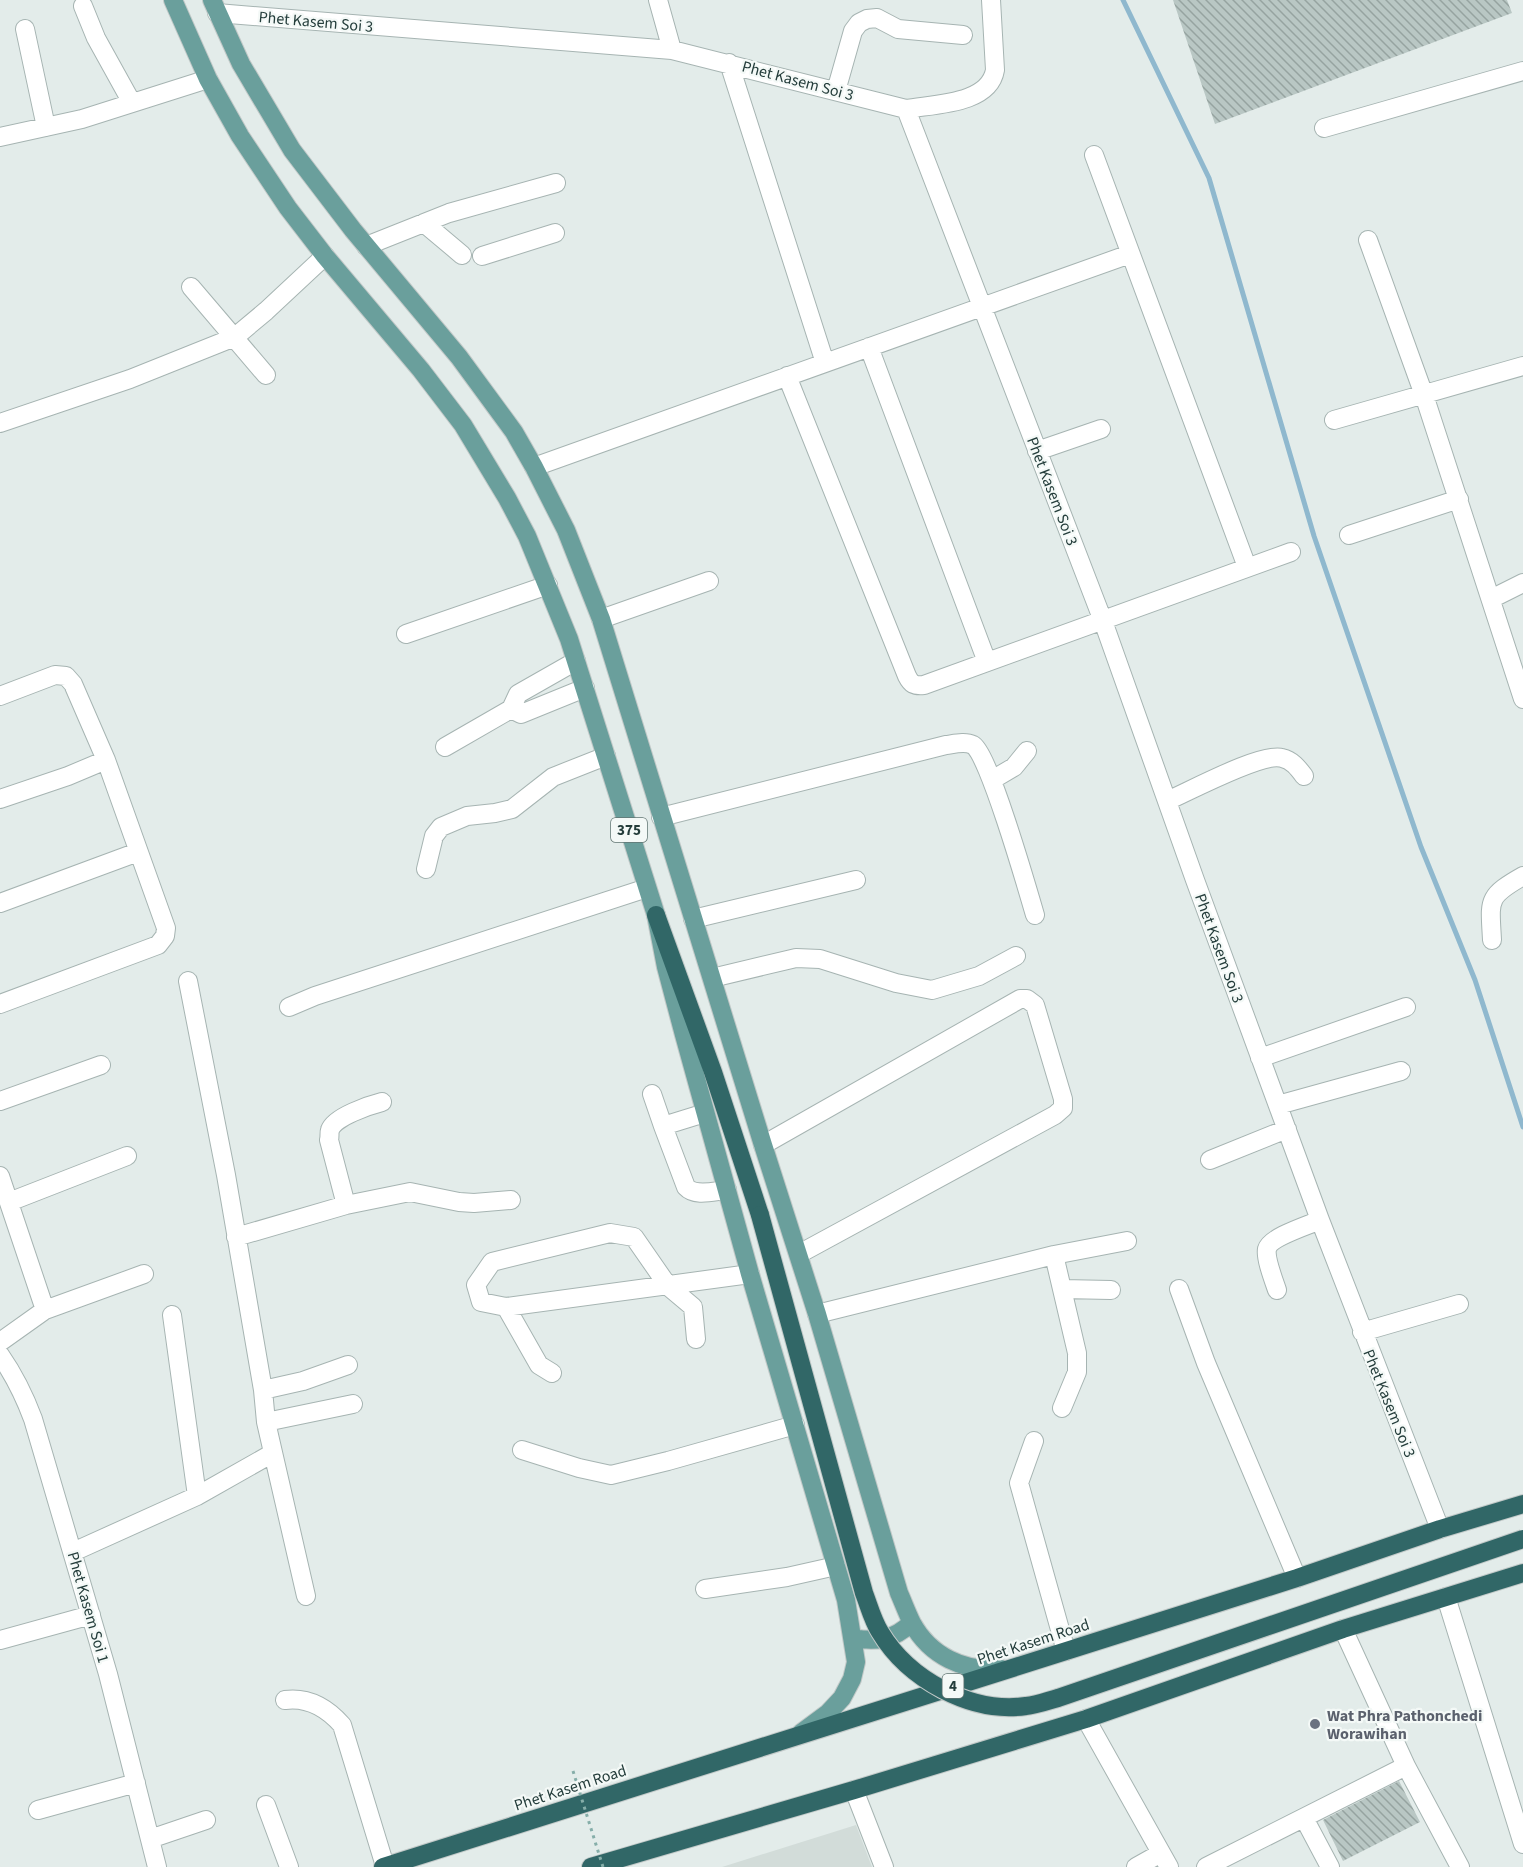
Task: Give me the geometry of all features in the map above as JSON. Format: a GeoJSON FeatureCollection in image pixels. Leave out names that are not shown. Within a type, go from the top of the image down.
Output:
{"type":"FeatureCollection","features":[{"type":"Feature","properties":{"kind":"highway"},"geometry":{"type":"LineString","coordinates":[[656,915],[713,1072],[760,1215],[864,1593],[879,1632],[896,1653],[922,1676],[945,1691],[969,1701],[1000,1707],[1026,1707],[1523,1539]]}},
{"type":"Feature","properties":{"kind":"highway","name":"Phet Kasem Road"},"geometry":{"type":"LineString","coordinates":[[384,1867],[1297,1578],[1440,1529],[1523,1504]]}},
{"type":"Feature","properties":{"kind":"highway"},"geometry":{"type":"LineString","coordinates":[[591,1867],[1086,1719],[1343,1629],[1523,1573]]}},
{"type":"Feature","properties":{"kind":"main road","name":"375"},"geometry":{"type":"LineString","coordinates":[[173,0],[208,79],[240,136],[288,208],[325,256],[421,370],[463,425],[527,536],[576,661],[656,915],[666,967],[705,1113],[846,1600],[856,1662],[852,1679],[842,1698],[828,1713],[800,1734]]}},
{"type":"Feature","properties":{"kind":"main road","name":"375"},"geometry":{"type":"LineString","coordinates":[[214,6],[241,64],[292,150],[366,246],[459,357],[514,432],[566,530],[601,619],[763,1144],[818,1314],[900,1593],[912,1623],[925,1643],[942,1657],[966,1667],[984,1670],[1013,1668]]}},
{"type":"Feature","properties":{"kind":"main road"},"geometry":{"type":"LineString","coordinates":[[853,1638],[877,1641],[890,1638],[912,1623]]}},
{"type":"Feature","properties":{"kind":"street"},"geometry":{"type":"LineString","coordinates":[[658,0],[672,50]]}},
{"type":"Feature","properties":{"kind":"street"},"geometry":{"type":"LineString","coordinates":[[906,109],[961,100],[974,96],[988,86],[995,70],[991,0]]}},
{"type":"Feature","properties":{"kind":"street"},"geometry":{"type":"LineString","coordinates":[[83,6],[96,38],[132,103]]}},
{"type":"Feature","properties":{"kind":"street","name":"Phet Kasem Soi 3"},"geometry":{"type":"LineString","coordinates":[[214,6],[672,50],[906,109],[1103,621],[1320,1220],[1440,1529]]}},
{"type":"Feature","properties":{"kind":"street"},"geometry":{"type":"LineString","coordinates":[[836,91],[853,31],[859,23],[867,19],[877,18],[898,29],[963,35]]}},
{"type":"Feature","properties":{"kind":"street"},"geometry":{"type":"LineString","coordinates":[[25,29],[46,127]]}},
{"type":"Feature","properties":{"kind":"street"},"geometry":{"type":"LineString","coordinates":[[729,63],[825,363]]}},
{"type":"Feature","properties":{"kind":"street"},"geometry":{"type":"LineString","coordinates":[[1324,128],[1523,71]]}},
{"type":"Feature","properties":{"kind":"street"},"geometry":{"type":"LineString","coordinates":[[0,137],[82,119],[208,79]]}},
{"type":"Feature","properties":{"kind":"street"},"geometry":{"type":"LineString","coordinates":[[1094,155],[1247,567]]}},
{"type":"Feature","properties":{"kind":"street"},"geometry":{"type":"LineString","coordinates":[[366,246],[449,213],[556,183]]}},
{"type":"Feature","properties":{"kind":"street"},"geometry":{"type":"LineString","coordinates":[[424,223],[462,255]]}},
{"type":"Feature","properties":{"kind":"street"},"geometry":{"type":"LineString","coordinates":[[482,256],[555,233]]}},
{"type":"Feature","properties":{"kind":"street"},"geometry":{"type":"LineString","coordinates":[[1368,240],[1424,395],[1523,699]]}},
{"type":"Feature","properties":{"kind":"street"},"geometry":{"type":"LineString","coordinates":[[534,467],[1130,254]]}},
{"type":"Feature","properties":{"kind":"street"},"geometry":{"type":"LineString","coordinates":[[0,423],[130,379],[235,337],[325,256]]}},
{"type":"Feature","properties":{"kind":"street"},"geometry":{"type":"LineString","coordinates":[[191,287],[266,375]]}},
{"type":"Feature","properties":{"kind":"street"},"geometry":{"type":"LineString","coordinates":[[869,347],[987,662]]}},
{"type":"Feature","properties":{"kind":"street"},"geometry":{"type":"LineString","coordinates":[[1334,420],[1523,366]]}},
{"type":"Feature","properties":{"kind":"street"},"geometry":{"type":"LineString","coordinates":[[787,376],[911,684],[924,686],[1291,552]]}},
{"type":"Feature","properties":{"kind":"street"},"geometry":{"type":"LineString","coordinates":[[1037,451],[1101,429]]}},
{"type":"Feature","properties":{"kind":"street"},"geometry":{"type":"LineString","coordinates":[[1349,535],[1459,499]]}},
{"type":"Feature","properties":{"kind":"street"},"geometry":{"type":"LineString","coordinates":[[601,619],[709,581]]}},
{"type":"Feature","properties":{"kind":"street"},"geometry":{"type":"LineString","coordinates":[[1491,598],[1523,583]]}},
{"type":"Feature","properties":{"kind":"street"},"geometry":{"type":"LineString","coordinates":[[406,634],[548,585]]}},
{"type":"Feature","properties":{"kind":"street"},"geometry":{"type":"LineString","coordinates":[[445,747],[511,709],[518,694],[576,661]]}},
{"type":"Feature","properties":{"kind":"street"},"geometry":{"type":"LineString","coordinates":[[0,696],[55,675],[66,676],[73,684],[105,760],[166,928],[165,936],[158,945],[0,1004]]}},
{"type":"Feature","properties":{"kind":"street"},"geometry":{"type":"LineString","coordinates":[[511,709],[521,714],[585,688]]}},
{"type":"Feature","properties":{"kind":"street"},"geometry":{"type":"LineString","coordinates":[[661,817],[946,745],[963,743],[974,745],[981,752],[992,780],[1035,915]]}},
{"type":"Feature","properties":{"kind":"street"},"geometry":{"type":"LineString","coordinates":[[992,780],[1014,767],[1027,751]]}},
{"type":"Feature","properties":{"kind":"street"},"geometry":{"type":"LineString","coordinates":[[426,870],[434,836],[441,827],[468,816],[512,809],[552,777],[606,756]]}},
{"type":"Feature","properties":{"kind":"street"},"geometry":{"type":"LineString","coordinates":[[1167,801],[1262,759],[1281,757],[1293,763],[1304,776]]}},
{"type":"Feature","properties":{"kind":"street"},"geometry":{"type":"LineString","coordinates":[[0,800],[105,760]]}},
{"type":"Feature","properties":{"kind":"street"},"geometry":{"type":"LineString","coordinates":[[0,903],[138,852]]}},
{"type":"Feature","properties":{"kind":"street"},"geometry":{"type":"LineString","coordinates":[[1492,940],[1490,903],[1500,889],[1523,876]]}},
{"type":"Feature","properties":{"kind":"street"},"geometry":{"type":"LineString","coordinates":[[693,919],[856,880]]}},
{"type":"Feature","properties":{"kind":"street"},"geometry":{"type":"LineString","coordinates":[[289,1007],[343,987],[647,888]]}},
{"type":"Feature","properties":{"kind":"street"},"geometry":{"type":"LineString","coordinates":[[712,978],[796,958],[819,959],[896,983],[932,990],[979,976],[1016,956]]}},
{"type":"Feature","properties":{"kind":"street"},"geometry":{"type":"LineString","coordinates":[[188,981],[214,1112],[263,1390],[266,1422],[306,1596]]}},
{"type":"Feature","properties":{"kind":"street"},"geometry":{"type":"LineString","coordinates":[[763,1144],[1020,999],[1027,999],[1035,1005],[1063,1099],[1062,1108],[1055,1115],[799,1254]]}},
{"type":"Feature","properties":{"kind":"street"},"geometry":{"type":"LineString","coordinates":[[1260,1058],[1406,1007]]}},
{"type":"Feature","properties":{"kind":"street"},"geometry":{"type":"LineString","coordinates":[[0,1101],[101,1065]]}},
{"type":"Feature","properties":{"kind":"street"},"geometry":{"type":"LineString","coordinates":[[1278,1105],[1401,1071]]}},
{"type":"Feature","properties":{"kind":"street"},"geometry":{"type":"LineString","coordinates":[[652,1094],[686,1187],[696,1193],[727,1190]]}},
{"type":"Feature","properties":{"kind":"street"},"geometry":{"type":"LineString","coordinates":[[346,1205],[329,1140],[330,1129],[349,1114],[382,1102]]}},
{"type":"Feature","properties":{"kind":"street"},"geometry":{"type":"LineString","coordinates":[[663,1126],[705,1113]]}},
{"type":"Feature","properties":{"kind":"street"},"geometry":{"type":"LineString","coordinates":[[1210,1160],[1287,1130]]}},
{"type":"Feature","properties":{"kind":"street"},"geometry":{"type":"LineString","coordinates":[[9,1202],[127,1156]]}},
{"type":"Feature","properties":{"kind":"street"},"geometry":{"type":"LineString","coordinates":[[0,1176],[45,1310]]}},
{"type":"Feature","properties":{"kind":"street"},"geometry":{"type":"LineString","coordinates":[[236,1237],[346,1205],[398,1193],[410,1192],[474,1203],[511,1200]]}},
{"type":"Feature","properties":{"kind":"street"},"geometry":{"type":"LineString","coordinates":[[1277,1290],[1267,1249],[1272,1241],[1320,1220]]}},
{"type":"Feature","properties":{"kind":"street"},"geometry":{"type":"LineString","coordinates":[[696,1339],[693,1307],[668,1286],[634,1237],[609,1233],[492,1262],[476,1285],[481,1302],[506,1307],[668,1286],[750,1274]]}},
{"type":"Feature","properties":{"kind":"street"},"geometry":{"type":"LineString","coordinates":[[818,1314],[1054,1255],[1127,1241]]}},
{"type":"Feature","properties":{"kind":"street"},"geometry":{"type":"LineString","coordinates":[[1054,1255],[1077,1353],[1077,1372],[1062,1408]]}},
{"type":"Feature","properties":{"kind":"street"},"geometry":{"type":"LineString","coordinates":[[0,1342],[45,1310],[144,1274]]}},
{"type":"Feature","properties":{"kind":"street"},"geometry":{"type":"LineString","coordinates":[[1062,1289],[1111,1290]]}},
{"type":"Feature","properties":{"kind":"street"},"geometry":{"type":"LineString","coordinates":[[1179,1289],[1206,1363],[1297,1578]]}},
{"type":"Feature","properties":{"kind":"street"},"geometry":{"type":"LineString","coordinates":[[1362,1332],[1459,1304]]}},
{"type":"Feature","properties":{"kind":"street"},"geometry":{"type":"LineString","coordinates":[[506,1307],[539,1365],[552,1373]]}},
{"type":"Feature","properties":{"kind":"street"},"geometry":{"type":"LineString","coordinates":[[172,1315],[196,1496]]}},
{"type":"Feature","properties":{"kind":"street","name":"Phet Kasem Soi 1"},"geometry":{"type":"LineString","coordinates":[[2,1361],[24,1394],[33,1419],[91,1615],[158,1867]]}},
{"type":"Feature","properties":{"kind":"street"},"geometry":{"type":"LineString","coordinates":[[263,1390],[303,1381],[348,1365]]}},
{"type":"Feature","properties":{"kind":"street"},"geometry":{"type":"LineString","coordinates":[[266,1422],[353,1404]]}},
{"type":"Feature","properties":{"kind":"street"},"geometry":{"type":"LineString","coordinates":[[522,1450],[579,1468],[611,1475],[795,1425]]}},
{"type":"Feature","properties":{"kind":"street"},"geometry":{"type":"LineString","coordinates":[[1034,1441],[1019,1483],[1066,1651]]}},
{"type":"Feature","properties":{"kind":"street"},"geometry":{"type":"LineString","coordinates":[[73,1551],[196,1496],[273,1453]]}},
{"type":"Feature","properties":{"kind":"street"},"geometry":{"type":"LineString","coordinates":[[705,1589],[787,1577],[836,1566]]}},
{"type":"Feature","properties":{"kind":"street"},"geometry":{"type":"LineString","coordinates":[[1446,1597],[1523,1844]]}},
{"type":"Feature","properties":{"kind":"street"},"geometry":{"type":"LineString","coordinates":[[0,1640],[91,1615]]}},
{"type":"Feature","properties":{"kind":"street"},"geometry":{"type":"LineString","coordinates":[[1343,1629],[1406,1766],[1460,1867]]}},
{"type":"Feature","properties":{"kind":"street"},"geometry":{"type":"LineString","coordinates":[[285,1700],[298,1698],[318,1705],[333,1715],[342,1725],[384,1867]]}},
{"type":"Feature","properties":{"kind":"street"},"geometry":{"type":"LineString","coordinates":[[1086,1719],[1165,1860],[1136,1867]]}},
{"type":"Feature","properties":{"kind":"street"},"geometry":{"type":"LineString","coordinates":[[1206,1867],[1406,1766]]}},
{"type":"Feature","properties":{"kind":"street"},"geometry":{"type":"LineString","coordinates":[[38,1810],[136,1783]]}},
{"type":"Feature","properties":{"kind":"street"},"geometry":{"type":"LineString","coordinates":[[854,1790],[884,1867]]}},
{"type":"Feature","properties":{"kind":"street"},"geometry":{"type":"LineString","coordinates":[[266,1805],[289,1867]]}},
{"type":"Feature","properties":{"kind":"street"},"geometry":{"type":"LineString","coordinates":[[1304,1818],[1330,1867]]}},
{"type":"Feature","properties":{"kind":"street"},"geometry":{"type":"LineString","coordinates":[[150,1839],[206,1820]]}},
{"type":"Feature","properties":{"kind":"path"},"geometry":{"type":"LineString","coordinates":[[573,1771],[603,1867]]}},
{"type":"Feature","properties":{"kind":"shaded area"},"geometry":{"type":"Polygon","coordinates":[[[856,1825],[872,1867],[722,1867],[856,1825]]]}},
{"type":"Feature","properties":{"kind":"building"},"geometry":{"type":"Polygon","coordinates":[[[1173,0],[1507,0],[1512,13],[1215,124],[1173,0]]]}},
{"type":"Feature","properties":{"kind":"building"},"geometry":{"type":"Polygon","coordinates":[[[1399,1781],[1420,1822],[1343,1861],[1323,1820],[1399,1781]]]}},
{"type":"Feature","properties":{"kind":"waterway"},"geometry":{"type":"LineString","coordinates":[[1123,0],[1209,178],[1314,536],[1421,847],[1475,980],[1523,1127]]}},
{"type":"Feature","properties":{"kind":"place","name":"Wat Phra Pathonchedi Worawihan"},"geometry":{"type":"Point","coordinates":[1315,1724]}}]}
